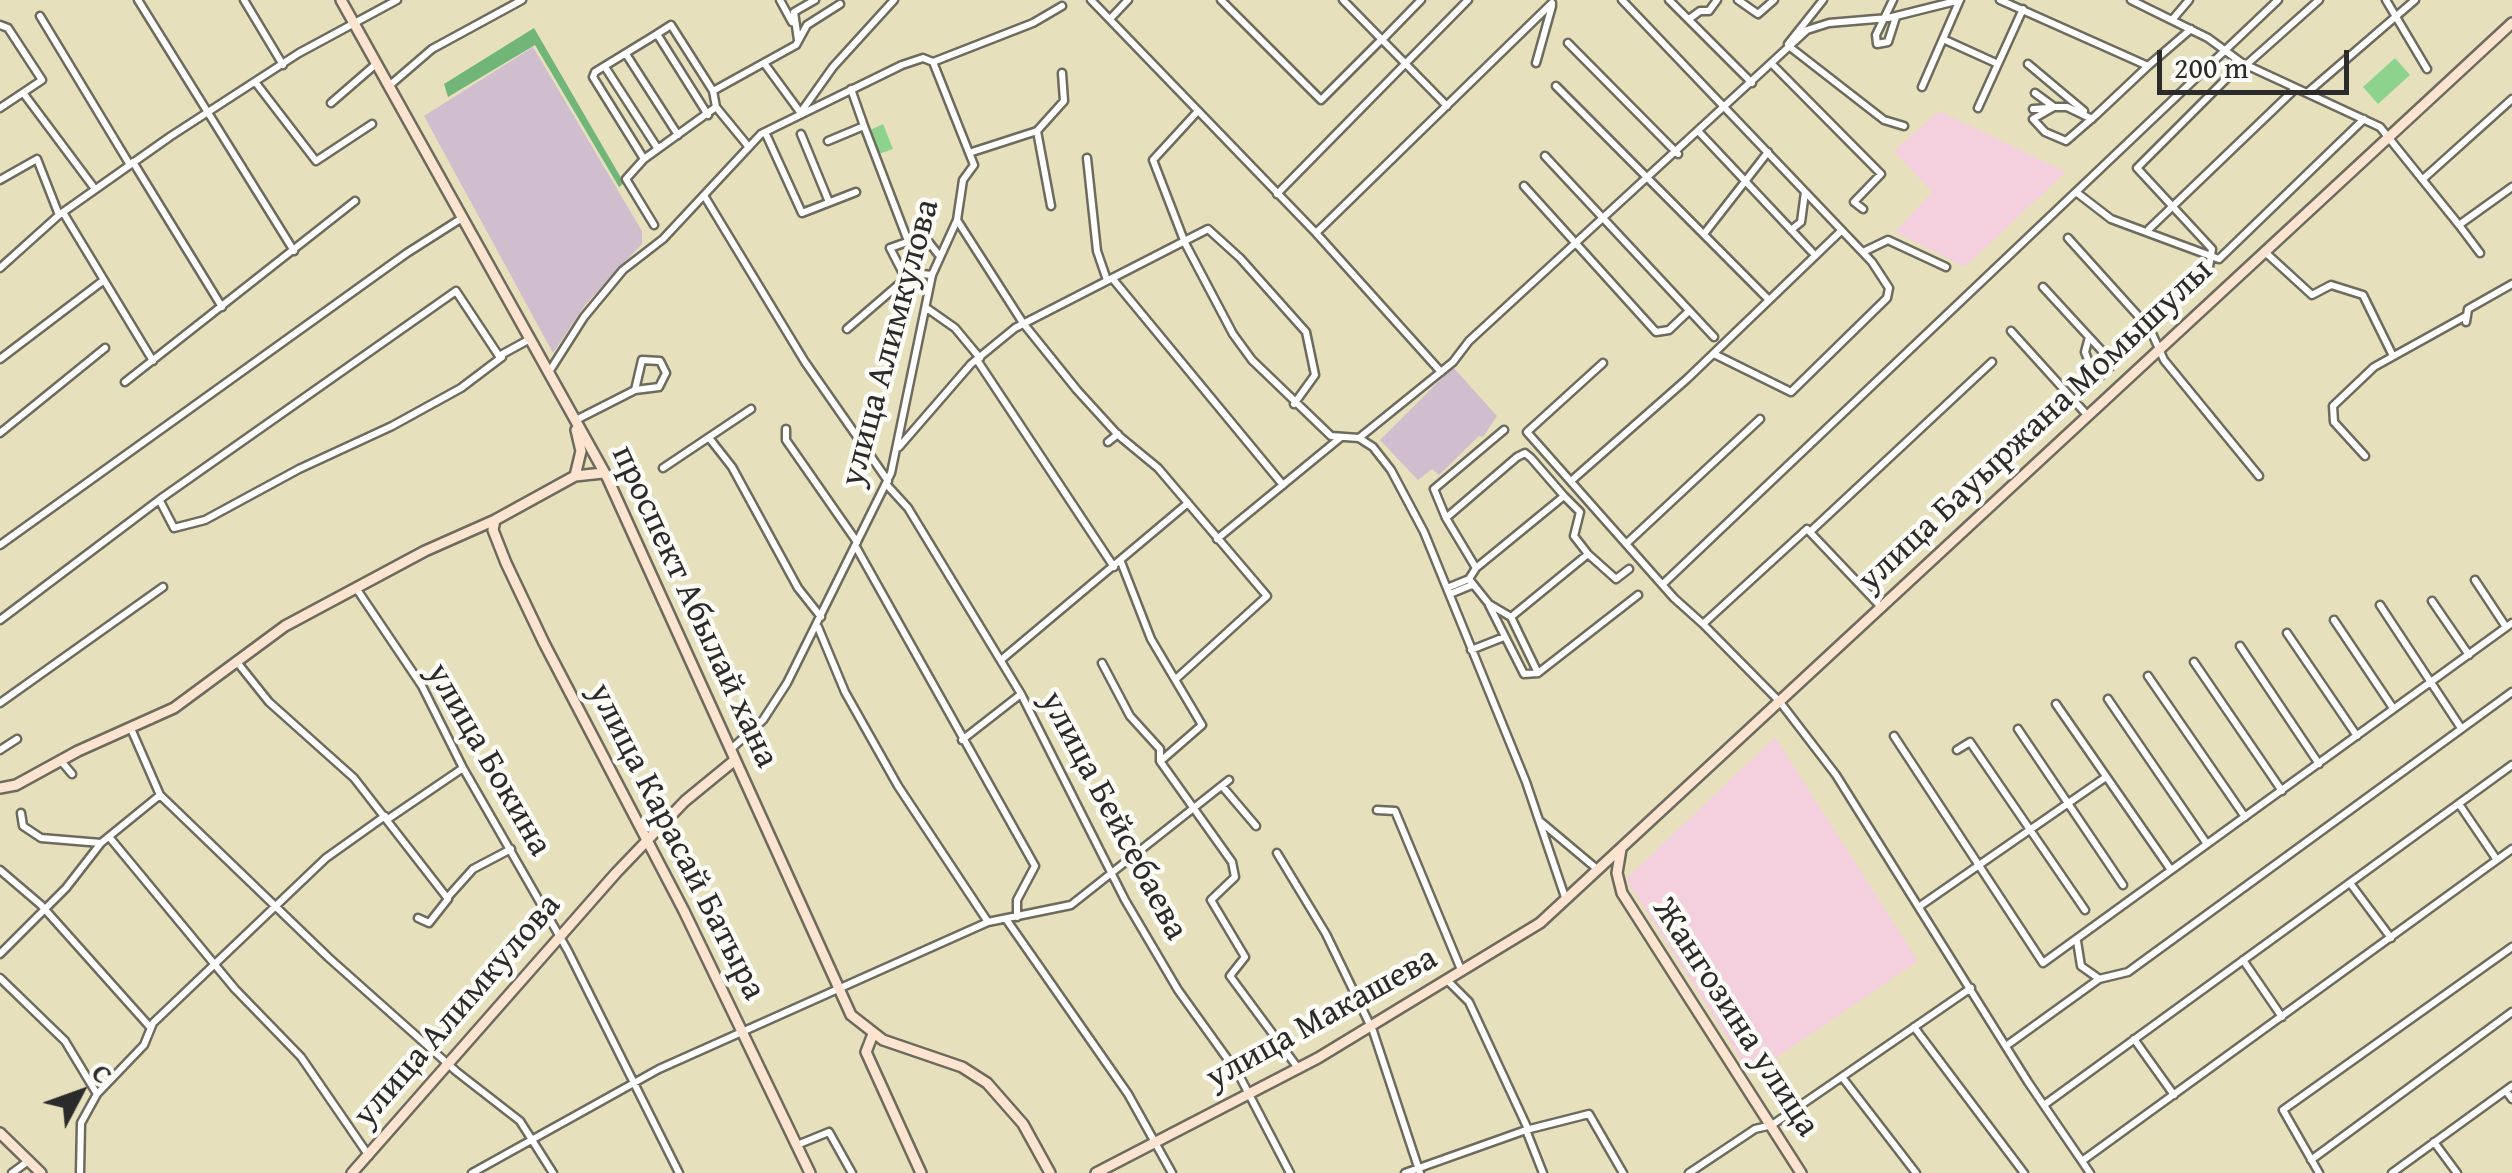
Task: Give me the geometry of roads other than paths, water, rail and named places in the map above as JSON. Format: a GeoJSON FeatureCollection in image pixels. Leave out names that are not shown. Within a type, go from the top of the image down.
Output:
{"type":"FeatureCollection","features":[{"type":"Feature","properties":{"kind":"street"},"geometry":{"type":"LineString","coordinates":[[138,0],[294,251]]}},
{"type":"Feature","properties":{"kind":"street"},"geometry":{"type":"LineString","coordinates":[[244,0],[283,65]]}},
{"type":"Feature","properties":{"kind":"street"},"geometry":{"type":"LineString","coordinates":[[0,268],[62,214],[205,113],[397,0]]}},
{"type":"Feature","properties":{"kind":"street"},"geometry":{"type":"LineString","coordinates":[[388,86],[432,49],[522,0]]}},
{"type":"Feature","properties":{"kind":"street"},"geometry":{"type":"LineString","coordinates":[[780,0],[799,41]]}},
{"type":"Feature","properties":{"kind":"street"},"geometry":{"type":"LineString","coordinates":[[795,28],[794,12],[815,0]]}},
{"type":"Feature","properties":{"kind":"street"},"geometry":{"type":"LineString","coordinates":[[800,113],[834,67],[894,0]]}},
{"type":"Feature","properties":{"kind":"street"},"geometry":{"type":"LineString","coordinates":[[1090,0],[1316,233],[1442,372]]}},
{"type":"Feature","properties":{"kind":"street"},"geometry":{"type":"LineString","coordinates":[[1110,19],[1128,0]]}},
{"type":"Feature","properties":{"kind":"street"},"geometry":{"type":"LineString","coordinates":[[1222,0],[1321,100],[1421,0]]}},
{"type":"Feature","properties":{"kind":"street"},"geometry":{"type":"LineString","coordinates":[[1343,0],[1447,106]]}},
{"type":"Feature","properties":{"kind":"street"},"geometry":{"type":"LineString","coordinates":[[1277,194],[1468,0]]}},
{"type":"Feature","properties":{"kind":"street"},"geometry":{"type":"LineString","coordinates":[[1622,0],[1862,252],[1890,293],[1791,392],[1714,354]]}},
{"type":"Feature","properties":{"kind":"street"},"geometry":{"type":"LineString","coordinates":[[1669,0],[1752,83]]}},
{"type":"Feature","properties":{"kind":"street"},"geometry":{"type":"LineString","coordinates":[[1689,19],[1700,10],[1709,10],[1717,0]]}},
{"type":"Feature","properties":{"kind":"street"},"geometry":{"type":"LineString","coordinates":[[1738,0],[1758,14],[1774,0]]}},
{"type":"Feature","properties":{"kind":"street"},"geometry":{"type":"LineString","coordinates":[[1788,48],[1793,35],[1823,0]]}},
{"type":"Feature","properties":{"kind":"street"},"geometry":{"type":"LineString","coordinates":[[1893,0],[1874,40],[1882,46],[1888,42],[1896,16]]}},
{"type":"Feature","properties":{"kind":"street"},"geometry":{"type":"LineString","coordinates":[[2000,0],[2148,66]]}},
{"type":"Feature","properties":{"kind":"street"},"geometry":{"type":"LineString","coordinates":[[2131,0],[2146,3],[2244,64],[2364,119],[2390,136],[2480,254]]}},
{"type":"Feature","properties":{"kind":"street"},"geometry":{"type":"LineString","coordinates":[[2172,20],[2189,0]]}},
{"type":"Feature","properties":{"kind":"street"},"geometry":{"type":"LineString","coordinates":[[1663,584],[2278,0]]}},
{"type":"Feature","properties":{"kind":"street"},"geometry":{"type":"LineString","coordinates":[[2075,400],[2150,329],[2209,267],[2212,258],[2206,240],[2138,168],[2244,64],[2320,0]]}},
{"type":"Feature","properties":{"kind":"street"},"geometry":{"type":"LineString","coordinates":[[2386,0],[2427,69]]}},
{"type":"Feature","properties":{"kind":"street"},"geometry":{"type":"LineString","coordinates":[[2306,93],[2415,0]]}},
{"type":"Feature","properties":{"kind":"street","name":"проспект Абылай хана"},"geometry":{"type":"LineString","coordinates":[[345,1],[388,86],[605,474],[851,1016],[873,1034],[962,1067],[987,1083],[1024,1124],[1050,1173]]}},
{"type":"Feature","properties":{"kind":"street"},"geometry":{"type":"LineString","coordinates":[[1536,63],[1553,1]]}},
{"type":"Feature","properties":{"kind":"street"},"geometry":{"type":"LineString","coordinates":[[1316,233],[1553,1]]}},
{"type":"Feature","properties":{"kind":"street"},"geometry":{"type":"LineString","coordinates":[[1358,438],[1442,372],[1480,332],[1678,154],[1807,30],[1829,23],[1884,19],[1960,1]]}},
{"type":"Feature","properties":{"kind":"street"},"geometry":{"type":"LineString","coordinates":[[1922,86],[1960,1]]}},
{"type":"Feature","properties":{"kind":"street"},"geometry":{"type":"LineString","coordinates":[[714,92],[799,41],[807,25],[840,4]]}},
{"type":"Feature","properties":{"kind":"street"},"geometry":{"type":"LineString","coordinates":[[550,372],[584,317],[622,270],[662,239],[748,146],[766,132],[923,58],[933,62],[1032,23],[1062,6]]}},
{"type":"Feature","properties":{"kind":"street"},"geometry":{"type":"LineString","coordinates":[[1978,108],[2022,9]]}},
{"type":"Feature","properties":{"kind":"street"},"geometry":{"type":"LineString","coordinates":[[40,16],[222,306]]}},
{"type":"Feature","properties":{"kind":"street","name":"улица Бауыржана Момышулы"},"geometry":{"type":"LineString","coordinates":[[1597,868],[2088,416],[2158,342],[2170,339],[2512,22]]}},
{"type":"Feature","properties":{"kind":"street"},"geometry":{"type":"LineString","coordinates":[[0,24],[8,28],[42,83],[0,108]]}},
{"type":"Feature","properties":{"kind":"street"},"geometry":{"type":"LineString","coordinates":[[644,159],[592,77],[671,25],[714,92],[716,107],[748,146]]}},
{"type":"Feature","properties":{"kind":"street"},"geometry":{"type":"LineString","coordinates":[[2054,107],[2033,119],[2066,141],[2191,29]]}},
{"type":"Feature","properties":{"kind":"street"},"geometry":{"type":"LineString","coordinates":[[657,34],[708,115]]}},
{"type":"Feature","properties":{"kind":"street"},"geometry":{"type":"LineString","coordinates":[[1943,39],[1998,64]]}},
{"type":"Feature","properties":{"kind":"street"},"geometry":{"type":"LineString","coordinates":[[1568,43],[1678,154]]}},
{"type":"Feature","properties":{"kind":"street"},"geometry":{"type":"LineString","coordinates":[[1788,48],[1884,120],[1904,126]]}},
{"type":"Feature","properties":{"kind":"street"},"geometry":{"type":"LineString","coordinates":[[626,54],[678,135]]}},
{"type":"Feature","properties":{"kind":"street"},"geometry":{"type":"LineString","coordinates":[[933,62],[972,152],[1038,131],[1064,102],[1062,73]]}},
{"type":"Feature","properties":{"kind":"street"},"geometry":{"type":"LineString","coordinates":[[764,63],[800,113]]}},
{"type":"Feature","properties":{"kind":"street"},"geometry":{"type":"LineString","coordinates":[[331,103],[376,64]]}},
{"type":"Feature","properties":{"kind":"street"},"geometry":{"type":"LineString","coordinates":[[1772,64],[1881,174],[1854,202],[1862,208]]}},
{"type":"Feature","properties":{"kind":"street"},"geometry":{"type":"LineString","coordinates":[[2028,64],[2092,119]]}},
{"type":"Feature","properties":{"kind":"street"},"geometry":{"type":"LineString","coordinates":[[605,66],[658,149]]}},
{"type":"Feature","properties":{"kind":"street"},"geometry":{"type":"LineString","coordinates":[[256,82],[316,161],[372,124]]}},
{"type":"Feature","properties":{"kind":"street"},"geometry":{"type":"LineString","coordinates":[[1556,86],[1768,300]]}},
{"type":"Feature","properties":{"kind":"street"},"geometry":{"type":"LineString","coordinates":[[2149,230],[2296,88]]}},
{"type":"Feature","properties":{"kind":"street"},"geometry":{"type":"LineString","coordinates":[[851,89],[908,242]]}},
{"type":"Feature","properties":{"kind":"street"},"geometry":{"type":"LineString","coordinates":[[2035,93],[2054,107]]}},
{"type":"Feature","properties":{"kind":"street"},"geometry":{"type":"LineString","coordinates":[[24,94],[95,190]]}},
{"type":"Feature","properties":{"kind":"street"},"geometry":{"type":"LineString","coordinates":[[2423,179],[2512,99]]}},
{"type":"Feature","properties":{"kind":"street"},"geometry":{"type":"LineString","coordinates":[[654,225],[626,178],[644,159],[716,107]]}},
{"type":"Feature","properties":{"kind":"street"},"geometry":{"type":"LineString","coordinates":[[2033,109],[2067,107],[2092,119]]}},
{"type":"Feature","properties":{"kind":"street"},"geometry":{"type":"LineString","coordinates":[[1198,111],[1152,160],[1185,243],[1233,334],[1294,404],[1332,436],[1358,438],[1373,447],[1410,501],[1540,821],[1566,900]]}},
{"type":"Feature","properties":{"kind":"street"},"geometry":{"type":"LineString","coordinates":[[2076,192],[2111,219],[2219,259],[2364,119]]}},
{"type":"Feature","properties":{"kind":"street"},"geometry":{"type":"LineString","coordinates":[[828,141],[864,126]]}},
{"type":"Feature","properties":{"kind":"street"},"geometry":{"type":"LineString","coordinates":[[1038,131],[1051,206]]}},
{"type":"Feature","properties":{"kind":"street"},"geometry":{"type":"LineString","coordinates":[[766,132],[802,213],[856,192]]}},
{"type":"Feature","properties":{"kind":"street"},"geometry":{"type":"LineString","coordinates":[[1700,132],[1812,252]]}},
{"type":"Feature","properties":{"kind":"street"},"geometry":{"type":"LineString","coordinates":[[802,134],[829,202]]}},
{"type":"Feature","properties":{"kind":"street","name":"улица Алимкулова"},"geometry":{"type":"LineString","coordinates":[[730,750],[774,706],[888,483],[928,309],[932,275],[958,220],[963,180],[974,165],[972,152]]}},
{"type":"Feature","properties":{"kind":"street"},"geometry":{"type":"LineString","coordinates":[[1704,234],[1768,152]]}},
{"type":"Feature","properties":{"kind":"street"},"geometry":{"type":"LineString","coordinates":[[1545,156],[1714,337]]}},
{"type":"Feature","properties":{"kind":"street"},"geometry":{"type":"LineString","coordinates":[[1087,158],[1097,250],[1109,279],[1282,485]]}},
{"type":"Feature","properties":{"kind":"street"},"geometry":{"type":"LineString","coordinates":[[0,180],[36,159],[62,214],[153,361]]}},
{"type":"Feature","properties":{"kind":"street"},"geometry":{"type":"LineString","coordinates":[[1524,186],[1656,332],[1669,330],[1689,311]]}},
{"type":"Feature","properties":{"kind":"street"},"geometry":{"type":"LineString","coordinates":[[2458,225],[2512,187]]}},
{"type":"Feature","properties":{"kind":"street"},"geometry":{"type":"LineString","coordinates":[[1791,230],[1801,222],[1805,192]]}},
{"type":"Feature","properties":{"kind":"street","name":"улица Бейсебаева"},"geometry":{"type":"LineString","coordinates":[[704,197],[814,375],[908,508],[1001,660],[1170,978],[1248,1091],[1290,1173]]}},
{"type":"Feature","properties":{"kind":"street"},"geometry":{"type":"LineString","coordinates":[[125,382],[354,200]]}},
{"type":"Feature","properties":{"kind":"street"},"geometry":{"type":"LineString","coordinates":[[0,545],[462,218]]}},
{"type":"Feature","properties":{"kind":"street"},"geometry":{"type":"LineString","coordinates":[[958,220],[1023,323],[1118,434],[1158,468],[1267,596],[1177,678]]}},
{"type":"Feature","properties":{"kind":"street"},"geometry":{"type":"LineString","coordinates":[[898,448],[978,359],[1023,323],[1208,229],[1306,332],[1315,376],[1294,404]]}},
{"type":"Feature","properties":{"kind":"street"},"geometry":{"type":"LineString","coordinates":[[1571,481],[1714,354],[1841,231]]}},
{"type":"Feature","properties":{"kind":"street"},"geometry":{"type":"LineString","coordinates":[[906,279],[890,248],[928,237],[939,255]]}},
{"type":"Feature","properties":{"kind":"street"},"geometry":{"type":"LineString","coordinates":[[2068,238],[2150,329],[2178,378],[2258,476]]}},
{"type":"Feature","properties":{"kind":"street"},"geometry":{"type":"LineString","coordinates":[[1862,252],[1888,240],[1946,268]]}},
{"type":"Feature","properties":{"kind":"street"},"geometry":{"type":"LineString","coordinates":[[2264,251],[2312,295],[2332,285],[2363,295],[2393,356]]}},
{"type":"Feature","properties":{"kind":"street"},"geometry":{"type":"LineString","coordinates":[[847,329],[906,279],[919,271],[932,275]]}},
{"type":"Feature","properties":{"kind":"street"},"geometry":{"type":"LineString","coordinates":[[0,360],[104,280]]}},
{"type":"Feature","properties":{"kind":"street"},"geometry":{"type":"LineString","coordinates":[[2365,456],[2330,412],[2374,366],[2465,320],[2480,300],[2512,284]]}},
{"type":"Feature","properties":{"kind":"street"},"geometry":{"type":"LineString","coordinates":[[2043,288],[2114,364]]}},
{"type":"Feature","properties":{"kind":"street"},"geometry":{"type":"LineString","coordinates":[[0,620],[456,291],[489,346],[502,358]]}},
{"type":"Feature","properties":{"kind":"street"},"geometry":{"type":"LineString","coordinates":[[928,309],[955,328],[978,359],[1117,564],[1150,639],[1177,678],[1202,728],[1162,759]]}},
{"type":"Feature","properties":{"kind":"street"},"geometry":{"type":"LineString","coordinates":[[2011,331],[2088,416]]}},
{"type":"Feature","properties":{"kind":"street"},"geometry":{"type":"LineString","coordinates":[[2089,337],[2085,352],[2096,381]]}},
{"type":"Feature","properties":{"kind":"street"},"geometry":{"type":"LineString","coordinates":[[160,501],[174,528],[205,520],[461,388],[530,339]]}},
{"type":"Feature","properties":{"kind":"street"},"geometry":{"type":"LineString","coordinates":[[0,433],[105,348]]}},
{"type":"Feature","properties":{"kind":"street"},"geometry":{"type":"LineString","coordinates":[[575,476],[581,451],[574,420],[635,390],[659,386],[666,376],[664,365],[656,359],[642,360],[635,390]]}},
{"type":"Feature","properties":{"kind":"street"},"geometry":{"type":"LineString","coordinates":[[1812,530],[1992,362]]}},
{"type":"Feature","properties":{"kind":"street"},"geometry":{"type":"LineString","coordinates":[[1603,363],[1527,432],[1663,584],[1780,702],[1836,775],[2090,1173]]}},
{"type":"Feature","properties":{"kind":"street"},"geometry":{"type":"LineString","coordinates":[[663,468],[710,440],[750,409]]}},
{"type":"Feature","properties":{"kind":"street"},"geometry":{"type":"LineString","coordinates":[[1626,544],[1760,419]]}},
{"type":"Feature","properties":{"kind":"street"},"geometry":{"type":"LineString","coordinates":[[786,430],[786,440],[857,545],[1035,866],[1018,900],[1017,916]]}},
{"type":"Feature","properties":{"kind":"street"},"geometry":{"type":"LineString","coordinates":[[1476,568],[1435,502],[1434,489],[1504,430]]}},
{"type":"Feature","properties":{"kind":"street"},"geometry":{"type":"LineString","coordinates":[[1108,442],[1118,434]]}},
{"type":"Feature","properties":{"kind":"street"},"geometry":{"type":"LineString","coordinates":[[1217,538],[1340,438]]}},
{"type":"Feature","properties":{"kind":"street"},"geometry":{"type":"LineString","coordinates":[[710,440],[732,466],[798,588],[820,617]]}},
{"type":"Feature","properties":{"kind":"street"},"geometry":{"type":"LineString","coordinates":[[1446,518],[1524,453],[1580,512],[1574,536],[1588,554],[1616,578],[1629,569]]}},
{"type":"Feature","properties":{"kind":"street"},"geometry":{"type":"LineString","coordinates":[[0,788],[16,786],[60,760],[174,708],[285,626],[356,588],[496,520],[575,476],[591,471],[605,474]]}},
{"type":"Feature","properties":{"kind":"street"},"geometry":{"type":"LineString","coordinates":[[1449,591],[1470,582],[1476,568],[1564,496]]}},
{"type":"Feature","properties":{"kind":"street"},"geometry":{"type":"LineString","coordinates":[[1001,660],[1188,503]]}},
{"type":"Feature","properties":{"kind":"street"},"geometry":{"type":"LineString","coordinates":[[495,535],[496,520]]}},
{"type":"Feature","properties":{"kind":"street"},"geometry":{"type":"LineString","coordinates":[[482,526],[495,535]]}},
{"type":"Feature","properties":{"kind":"street"},"geometry":{"type":"LineString","coordinates":[[1702,624],[1807,529],[1882,608]]}},
{"type":"Feature","properties":{"kind":"street","name":"улица Карасай Батыра"},"geometry":{"type":"LineString","coordinates":[[495,535],[584,724],[648,840],[810,1173]]}},
{"type":"Feature","properties":{"kind":"street"},"geometry":{"type":"LineString","coordinates":[[1510,617],[1588,554]]}},
{"type":"Feature","properties":{"kind":"street"},"geometry":{"type":"LineString","coordinates":[[1894,736],[2043,962],[2509,625],[2475,580]]}},
{"type":"Feature","properties":{"kind":"street"},"geometry":{"type":"LineString","coordinates":[[1470,582],[1488,604],[1524,674],[1538,673],[1638,595]]}},
{"type":"Feature","properties":{"kind":"street"},"geometry":{"type":"LineString","coordinates":[[0,703],[163,587]]}},
{"type":"Feature","properties":{"kind":"street","name":"улица Бокина"},"geometry":{"type":"LineString","coordinates":[[356,588],[422,686],[463,768],[559,936],[679,1173]]}},
{"type":"Feature","properties":{"kind":"street"},"geometry":{"type":"LineString","coordinates":[[2432,601],[2469,655]]}},
{"type":"Feature","properties":{"kind":"street"},"geometry":{"type":"LineString","coordinates":[[1488,604],[1510,617],[1538,673]]}},
{"type":"Feature","properties":{"kind":"street"},"geometry":{"type":"LineString","coordinates":[[2380,605],[2461,728]]}},
{"type":"Feature","properties":{"kind":"street"},"geometry":{"type":"LineString","coordinates":[[2334,620],[2394,708]]}},
{"type":"Feature","properties":{"kind":"street"},"geometry":{"type":"LineString","coordinates":[[817,626],[845,692],[898,786],[988,922]]}},
{"type":"Feature","properties":{"kind":"street"},"geometry":{"type":"LineString","coordinates":[[2287,632],[2356,736]]}},
{"type":"Feature","properties":{"kind":"street"},"geometry":{"type":"LineString","coordinates":[[1472,650],[1504,637]]}},
{"type":"Feature","properties":{"kind":"street"},"geometry":{"type":"LineString","coordinates":[[2240,646],[2319,764]]}},
{"type":"Feature","properties":{"kind":"street"},"geometry":{"type":"LineString","coordinates":[[236,661],[270,702],[338,761],[447,898]]}},
{"type":"Feature","properties":{"kind":"street"},"geometry":{"type":"LineString","coordinates":[[1102,662],[1130,716],[1160,748],[1162,759],[1226,850],[1235,877],[1211,900],[1245,957],[1230,976],[1298,1068]]}},
{"type":"Feature","properties":{"kind":"street"},"geometry":{"type":"LineString","coordinates":[[2194,662],[2282,791]]}},
{"type":"Feature","properties":{"kind":"street"},"geometry":{"type":"LineString","coordinates":[[2148,676],[2244,817]]}},
{"type":"Feature","properties":{"kind":"street"},"geometry":{"type":"LineString","coordinates":[[2006,1046],[2099,978],[2128,972],[2512,692]]}},
{"type":"Feature","properties":{"kind":"street"},"geometry":{"type":"LineString","coordinates":[[962,740],[1021,694]]}},
{"type":"Feature","properties":{"kind":"street"},"geometry":{"type":"LineString","coordinates":[[2108,699],[2207,844]]}},
{"type":"Feature","properties":{"kind":"street"},"geometry":{"type":"LineString","coordinates":[[2056,704],[2171,870]]}},
{"type":"Feature","properties":{"kind":"street"},"geometry":{"type":"LineString","coordinates":[[2018,728],[2123,884]]}},
{"type":"Feature","properties":{"kind":"street"},"geometry":{"type":"LineString","coordinates":[[132,730],[160,796],[274,906],[533,1136],[553,1173]]}},
{"type":"Feature","properties":{"kind":"street"},"geometry":{"type":"LineString","coordinates":[[0,750],[17,739]]}},
{"type":"Feature","properties":{"kind":"street"},"geometry":{"type":"LineString","coordinates":[[1957,750],[1970,742],[2085,910]]}},
{"type":"Feature","properties":{"kind":"street"},"geometry":{"type":"LineString","coordinates":[[60,760],[72,774]]}},
{"type":"Feature","properties":{"kind":"street","name":"улица Алимкулова"},"geometry":{"type":"LineString","coordinates":[[352,1173],[648,840],[735,760]]}},
{"type":"Feature","properties":{"kind":"street"},"geometry":{"type":"LineString","coordinates":[[2044,1105],[2512,765]]}},
{"type":"Feature","properties":{"kind":"street"},"geometry":{"type":"LineString","coordinates":[[80,1173],[81,1122],[97,1094],[144,1045],[150,1027],[350,838],[463,768]]}},
{"type":"Feature","properties":{"kind":"street"},"geometry":{"type":"LineString","coordinates":[[1920,906],[2106,777]]}},
{"type":"Feature","properties":{"kind":"street"},"geometry":{"type":"LineString","coordinates":[[472,1173],[634,1081],[838,989],[988,922],[1062,909],[1226,783],[1256,826]]}},
{"type":"Feature","properties":{"kind":"street"},"geometry":{"type":"LineString","coordinates":[[0,954],[101,843],[160,796]]}},
{"type":"Feature","properties":{"kind":"street"},"geometry":{"type":"LineString","coordinates":[[2459,804],[2497,860]]}},
{"type":"Feature","properties":{"kind":"street"},"geometry":{"type":"LineString","coordinates":[[1377,810],[1395,811],[1462,974]]}},
{"type":"Feature","properties":{"kind":"street"},"geometry":{"type":"LineString","coordinates":[[22,814],[23,826],[42,838],[101,843]]}},
{"type":"Feature","properties":{"kind":"street"},"geometry":{"type":"LineString","coordinates":[[1540,821],[1597,868]]}},
{"type":"Feature","properties":{"kind":"street"},"geometry":{"type":"LineString","coordinates":[[110,838],[214,965],[301,1057],[369,1156]]}},
{"type":"Feature","properties":{"kind":"street"},"geometry":{"type":"LineString","coordinates":[[1622,847],[1616,873],[1622,893]]}},
{"type":"Feature","properties":{"kind":"street"},"geometry":{"type":"LineString","coordinates":[[418,918],[429,924],[474,869],[511,849]]}},
{"type":"Feature","properties":{"kind":"street"},"geometry":{"type":"LineString","coordinates":[[2082,1162],[2512,850]]}},
{"type":"Feature","properties":{"kind":"street"},"geometry":{"type":"LineString","coordinates":[[1277,853],[1326,934],[1371,1026],[1419,1171]]}},
{"type":"Feature","properties":{"kind":"street","name":"улица Макашева"},"geometry":{"type":"LineString","coordinates":[[1096,1173],[1298,1068],[1449,982],[1527,934],[1597,868]]}},
{"type":"Feature","properties":{"kind":"street","name":"Жангозина улица"},"geometry":{"type":"LineString","coordinates":[[1597,868],[1622,893],[1801,1173]]}},
{"type":"Feature","properties":{"kind":"street"},"geometry":{"type":"LineString","coordinates":[[0,870],[44,910],[150,1027]]}},
{"type":"Feature","properties":{"kind":"street"},"geometry":{"type":"LineString","coordinates":[[2350,883],[2392,938]]}},
{"type":"Feature","properties":{"kind":"street"},"geometry":{"type":"LineString","coordinates":[[1006,918],[1156,1139],[1172,1173]]}},
{"type":"Feature","properties":{"kind":"street"},"geometry":{"type":"LineString","coordinates":[[2077,940],[2081,966],[2099,978]]}},
{"type":"Feature","properties":{"kind":"street"},"geometry":{"type":"LineString","coordinates":[[2320,1173],[2284,1110],[2512,946]]}},
{"type":"Feature","properties":{"kind":"street"},"geometry":{"type":"LineString","coordinates":[[2243,960],[2282,1017]]}},
{"type":"Feature","properties":{"kind":"street"},"geometry":{"type":"LineString","coordinates":[[0,978],[64,1041],[97,1094]]}},
{"type":"Feature","properties":{"kind":"street"},"geometry":{"type":"LineString","coordinates":[[1449,982],[1469,1002],[1543,1173]]}},
{"type":"Feature","properties":{"kind":"street"},"geometry":{"type":"LineString","coordinates":[[1689,1173],[1755,1129],[1772,1125],[1971,988]]}},
{"type":"Feature","properties":{"kind":"street"},"geometry":{"type":"LineString","coordinates":[[2310,1160],[2512,1012]]}},
{"type":"Feature","properties":{"kind":"street"},"geometry":{"type":"LineString","coordinates":[[1914,1027],[2021,1170],[2011,1173]]}},
{"type":"Feature","properties":{"kind":"street"},"geometry":{"type":"LineString","coordinates":[[873,1034],[866,1052],[921,1173]]}},
{"type":"Feature","properties":{"kind":"street"},"geometry":{"type":"LineString","coordinates":[[2134,1039],[2174,1095]]}},
{"type":"Feature","properties":{"kind":"street"},"geometry":{"type":"LineString","coordinates":[[1842,1077],[1916,1173]]}},
{"type":"Feature","properties":{"kind":"street"},"geometry":{"type":"LineString","coordinates":[[2392,1173],[2509,1088],[2512,1099]]}},
{"type":"Feature","properties":{"kind":"street"},"geometry":{"type":"LineString","coordinates":[[1404,1173],[1419,1171],[1527,1130],[1591,1114],[1623,1173]]}},
{"type":"Feature","properties":{"kind":"street"},"geometry":{"type":"LineString","coordinates":[[0,1133],[41,1173]]}},
{"type":"Feature","properties":{"kind":"street"},"geometry":{"type":"LineString","coordinates":[[796,1146],[830,1133],[852,1173]]}},
{"type":"Feature","properties":{"kind":"street"},"geometry":{"type":"LineString","coordinates":[[2434,1142],[2457,1173]]}},
{"type":"Feature","properties":{"kind":"street"},"geometry":{"type":"LineString","coordinates":[[12,1173],[27,1162]]}}]}
